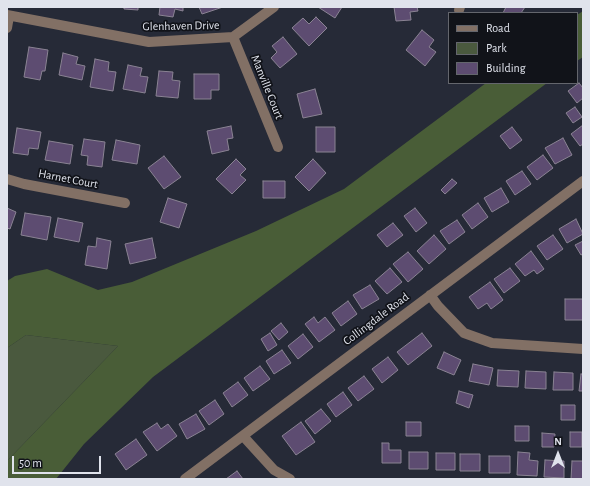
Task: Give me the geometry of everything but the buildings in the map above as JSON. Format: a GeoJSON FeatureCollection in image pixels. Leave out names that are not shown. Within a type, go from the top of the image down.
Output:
{"type":"FeatureCollection","features":[{"type":"Feature","properties":{"kind":"street","name":"Glenhaven Drive"},"geometry":{"type":"LineString","coordinates":[[8,16],[149,42],[233,37],[274,7]]}},
{"type":"Feature","properties":{"kind":"street"},"geometry":{"type":"LineString","coordinates":[[7,28],[8,16]]}},
{"type":"Feature","properties":{"kind":"street","name":"Manville Court"},"geometry":{"type":"LineString","coordinates":[[233,37],[278,147]]}},
{"type":"Feature","properties":{"kind":"street","name":"Harnet Court"},"geometry":{"type":"LineString","coordinates":[[7,179],[24,184],[125,203]]}},
{"type":"Feature","properties":{"kind":"street","name":"Collingdale Road"},"geometry":{"type":"LineString","coordinates":[[185,479],[583,181]]}},
{"type":"Feature","properties":{"kind":"street"},"geometry":{"type":"LineString","coordinates":[[430,295],[438,306],[464,333],[492,343],[583,349]]}},
{"type":"Feature","properties":{"kind":"street"},"geometry":{"type":"LineString","coordinates":[[242,436],[274,470],[290,479]]}},
{"type":"Feature","properties":{"kind":"green space"},"geometry":{"type":"Polygon","coordinates":[[[583,11],[583,57],[578,60],[578,14],[583,11]]]}},
{"type":"Feature","properties":{"kind":"green space"},"geometry":{"type":"Polygon","coordinates":[[[485,84],[546,84],[153,377],[84,444],[56,479],[7,479],[7,461],[118,346],[26,335],[7,348],[7,281],[15,276],[47,269],[98,290],[132,282],[256,231],[344,189],[485,84]]]}},
{"type":"Feature","properties":{"kind":"green space"},"geometry":{"type":"Polygon","coordinates":[[[26,335],[118,346],[7,461],[7,348],[26,335]]]}}]}
